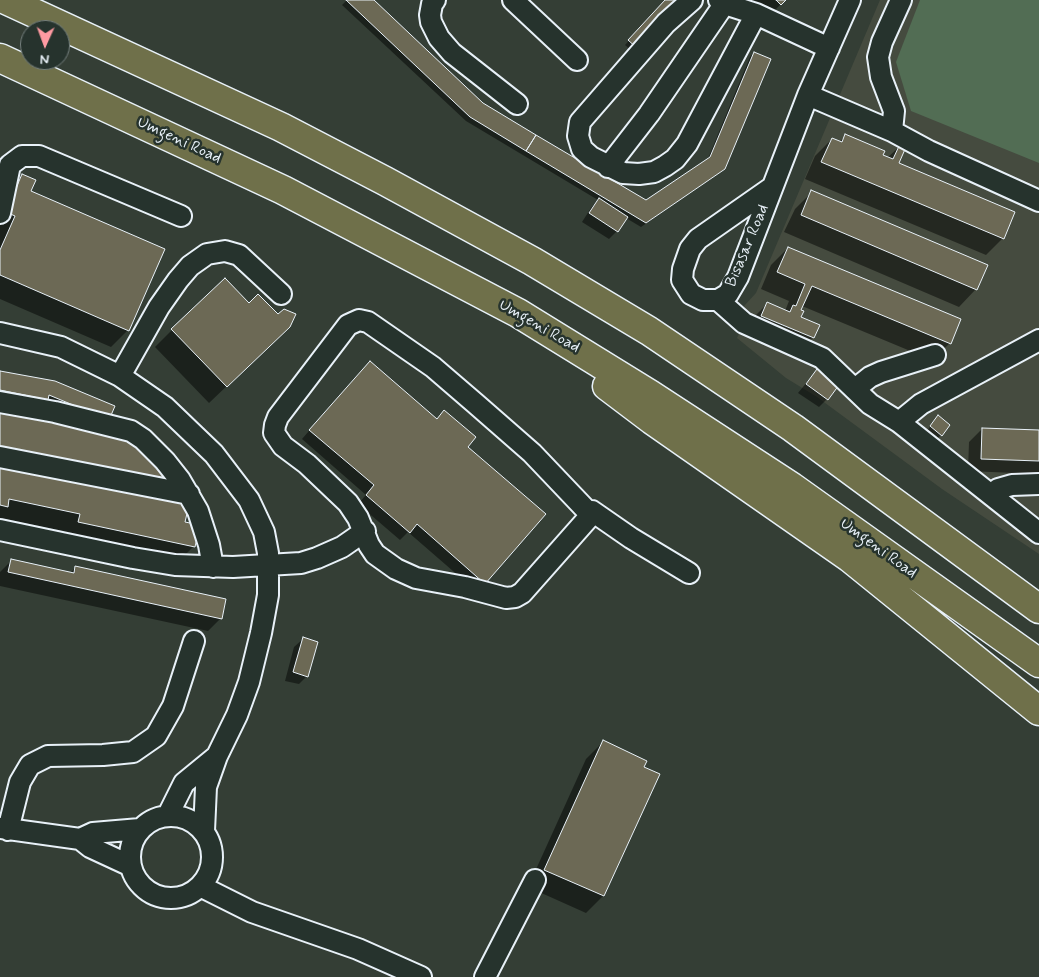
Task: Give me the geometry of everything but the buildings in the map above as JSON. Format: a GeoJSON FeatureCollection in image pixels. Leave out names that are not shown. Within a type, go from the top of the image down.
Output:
{"type":"FeatureCollection","features":[{"type":"Feature","properties":{"kind":"highway"},"geometry":{"type":"LineString","coordinates":[[6,0],[281,127],[394,185],[540,266],[649,331],[793,428],[1039,610]]}},
{"type":"Feature","properties":{"kind":"highway","name":"Umgeni Road"},"geometry":{"type":"LineString","coordinates":[[0,58],[283,190],[527,318],[651,395],[792,487],[1039,663]]}},
{"type":"Feature","properties":{"kind":"highway"},"geometry":{"type":"LineString","coordinates":[[480,294],[652,420],[850,558],[1039,711]]}},
{"type":"Feature","properties":{"kind":"street"},"geometry":{"type":"LineString","coordinates":[[434,0],[430,15],[431,22],[439,38],[452,53],[517,104]]}},
{"type":"Feature","properties":{"kind":"street"},"geometry":{"type":"LineString","coordinates":[[513,0],[577,60]]}},
{"type":"Feature","properties":{"kind":"street"},"geometry":{"type":"LineString","coordinates":[[692,0],[666,23],[580,122],[578,136],[582,148],[591,157],[623,173],[639,174],[654,172],[675,158],[687,144],[756,14]]}},
{"type":"Feature","properties":{"kind":"street","name":"Bisasar Road"},"geometry":{"type":"LineString","coordinates":[[771,188],[698,239],[686,256],[683,269],[682,280],[686,289],[691,294],[697,298],[712,301],[718,300],[728,294],[738,277],[808,95],[850,0]]}},
{"type":"Feature","properties":{"kind":"street"},"geometry":{"type":"LineString","coordinates":[[892,131],[894,111],[881,77],[878,57],[882,42],[900,0]]}},
{"type":"Feature","properties":{"kind":"street"},"geometry":{"type":"LineString","coordinates":[[608,166],[649,114],[722,2],[756,14],[829,48]]}},
{"type":"Feature","properties":{"kind":"street"},"geometry":{"type":"LineString","coordinates":[[808,95],[892,131],[929,151],[1039,202]]}},
{"type":"Feature","properties":{"kind":"street"},"geometry":{"type":"LineString","coordinates":[[0,214],[10,165],[22,156],[39,156],[182,216]]}},
{"type":"Feature","properties":{"kind":"street"},"geometry":{"type":"LineString","coordinates":[[120,376],[159,307],[178,280],[190,266],[208,254],[225,251],[239,255],[281,294]]}},
{"type":"Feature","properties":{"kind":"street"},"geometry":{"type":"LineString","coordinates":[[718,300],[744,323],[822,358],[870,404],[899,422],[1039,533]]}},
{"type":"Feature","properties":{"kind":"street"},"geometry":{"type":"LineString","coordinates":[[591,515],[532,453],[433,367],[378,327],[368,322],[360,320],[348,325],[278,417],[275,425],[274,433],[283,446],[307,464],[348,503],[365,531],[369,545],[375,554],[396,569],[416,578],[465,587],[506,598],[515,597],[522,593],[591,515],[592,511],[689,573]]}},
{"type":"Feature","properties":{"kind":"street"},"geometry":{"type":"LineString","coordinates":[[0,333],[61,347],[120,376],[165,407],[214,454],[249,500],[264,532],[268,553],[268,595],[249,682],[237,715],[217,756],[206,787],[204,831]]}},
{"type":"Feature","properties":{"kind":"street"},"geometry":{"type":"LineString","coordinates":[[899,422],[921,404],[1039,340]]}},
{"type":"Feature","properties":{"kind":"street"},"geometry":{"type":"LineString","coordinates":[[855,389],[870,377],[881,372],[935,355]]}},
{"type":"Feature","properties":{"kind":"street"},"geometry":{"type":"LineString","coordinates":[[0,402],[55,412],[131,431],[143,439],[180,480],[189,494],[198,511],[209,545],[213,567]]}},
{"type":"Feature","properties":{"kind":"street"},"geometry":{"type":"LineString","coordinates":[[0,458],[189,494]]}},
{"type":"Feature","properties":{"kind":"street"},"geometry":{"type":"LineString","coordinates":[[992,495],[998,489],[1012,485],[1039,484]]}},
{"type":"Feature","properties":{"kind":"street"},"geometry":{"type":"LineString","coordinates":[[0,530],[133,558],[175,565],[213,567],[301,563],[342,547],[365,531]]}},
{"type":"Feature","properties":{"kind":"street"},"geometry":{"type":"LineString","coordinates":[[131,866],[90,847],[80,839],[4,829],[20,782],[30,765],[48,756],[103,755],[133,752],[156,736],[173,706],[194,641]]}},
{"type":"Feature","properties":{"kind":"street"},"geometry":{"type":"LineString","coordinates":[[168,815],[184,783],[217,756]]}},
{"type":"Feature","properties":{"kind":"street"},"geometry":{"type":"LineString","coordinates":[[80,839],[93,833],[140,829],[157,818],[168,815],[181,816],[194,822],[204,831],[210,841],[213,853],[210,871],[200,886],[190,894],[178,897],[154,894],[143,887],[131,866],[131,846],[140,829]]}},
{"type":"Feature","properties":{"kind":"street"},"geometry":{"type":"LineString","coordinates":[[485,977],[535,880]]}},
{"type":"Feature","properties":{"kind":"street"},"geometry":{"type":"LineString","coordinates":[[200,886],[252,912],[358,949],[421,977]]}},
{"type":"Feature","properties":{"kind":"shaded area"},"geometry":{"type":"Polygon","coordinates":[[[880,0],[1039,0],[1039,554],[942,489],[817,397],[786,378],[737,338],[748,314],[744,306],[756,293],[880,0]]]}},
{"type":"Feature","properties":{"kind":"green space"},"geometry":{"type":"Polygon","coordinates":[[[920,0],[1039,0],[1039,163],[911,111],[896,62],[920,0]]]}}]}
